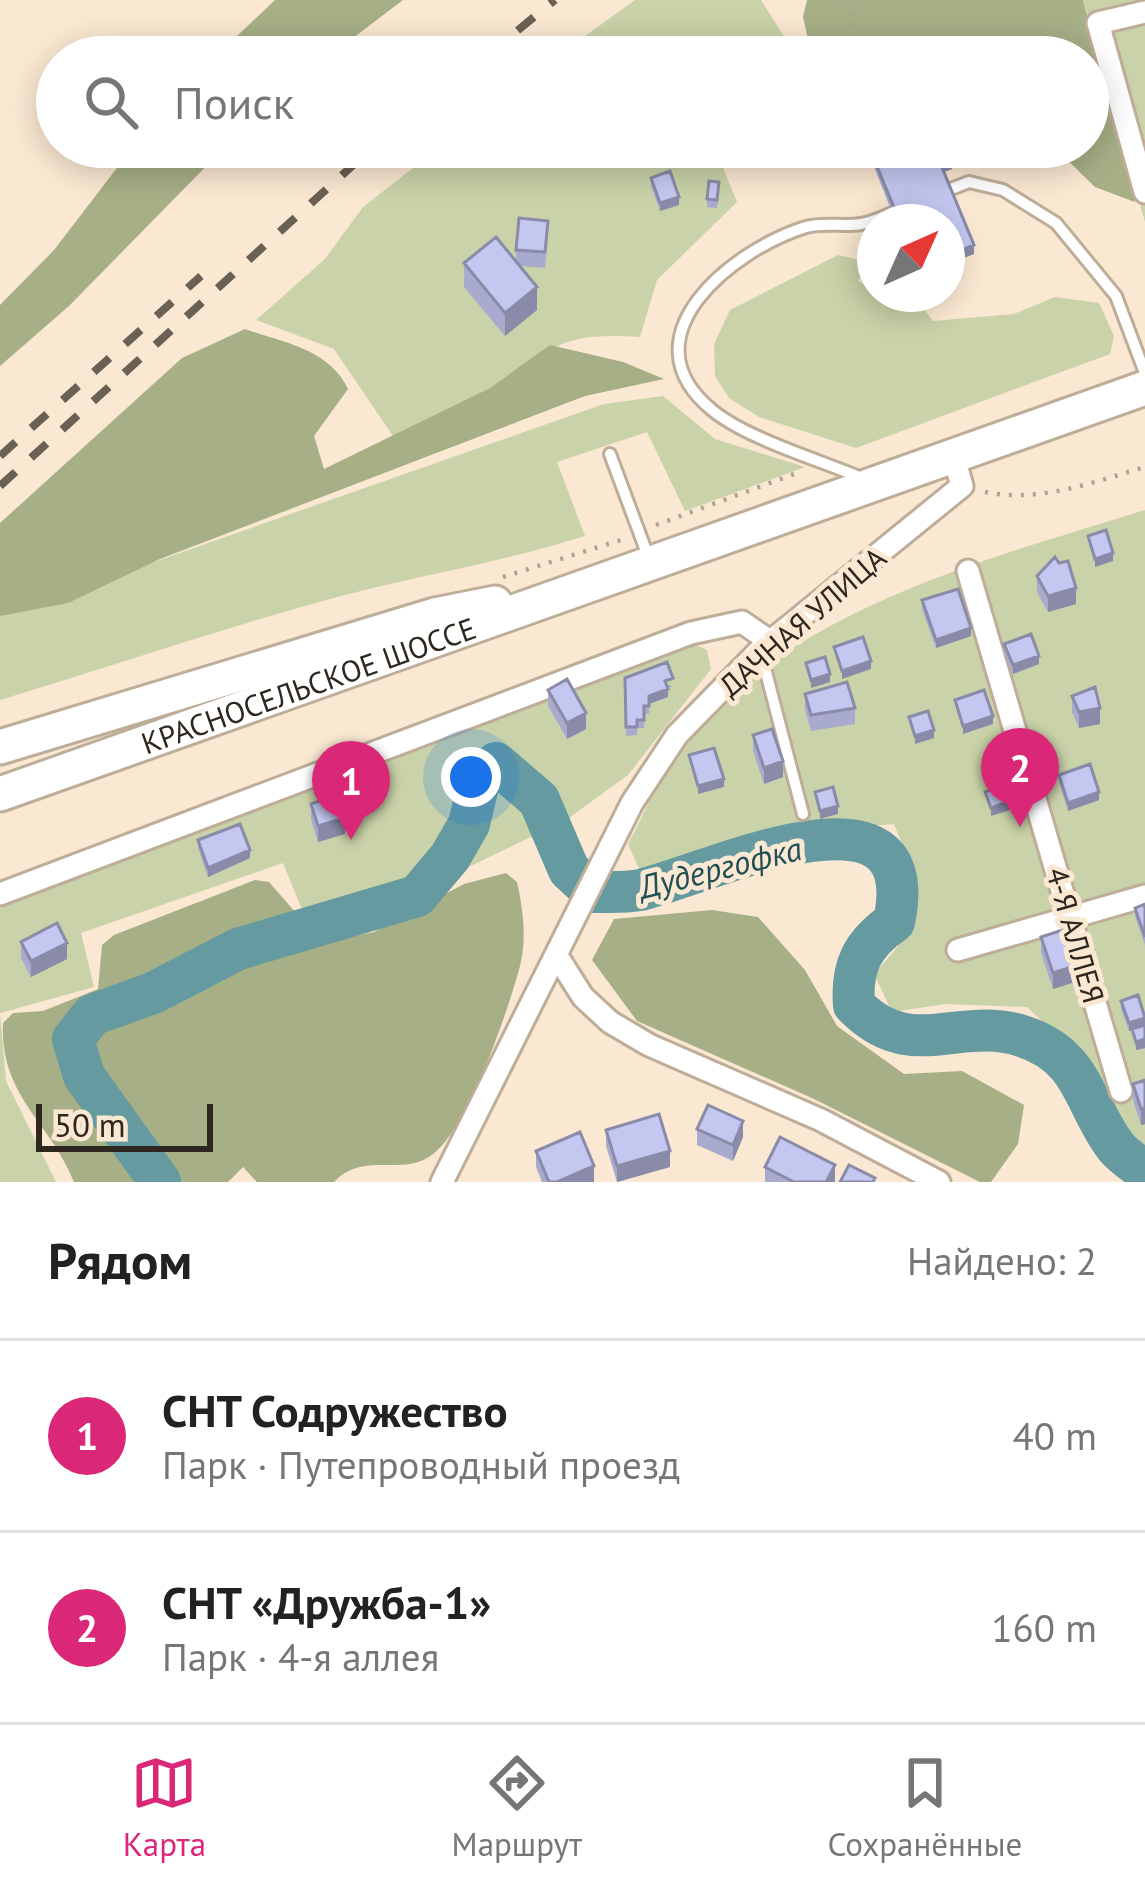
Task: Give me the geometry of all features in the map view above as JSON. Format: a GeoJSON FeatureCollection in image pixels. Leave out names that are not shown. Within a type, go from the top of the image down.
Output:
{"type":"FeatureCollection","features":[{"type":"Feature","properties":{"kind":"highway","name":"КРАСНОСЕЛЬСКОЕ ШОССЕ"},"geometry":{"type":"LineString","coordinates":[[0,794],[614,578],[645,549],[872,482],[957,470],[1145,388]]}},
{"type":"Feature","properties":{"kind":"highway","name":"КРАСНОСЕЛЬСКОЕ ШОССЕ"},"geometry":{"type":"LineString","coordinates":[[0,747],[435,615],[614,578]]}},
{"type":"Feature","properties":{"kind":"street"},"geometry":{"type":"LineString","coordinates":[[1102,36],[1098,23],[1145,12]]}},
{"type":"Feature","properties":{"kind":"street"},"geometry":{"type":"LineString","coordinates":[[1109,63],[1145,192]]}},
{"type":"Feature","properties":{"kind":"street","name":"ДАЧНАЯ УЛИЦА"},"geometry":{"type":"LineString","coordinates":[[442,1182],[610,847],[677,735],[765,646],[957,470]]}},
{"type":"Feature","properties":{"kind":"street","name":"4-Я АЛЛЕЯ"},"geometry":{"type":"LineString","coordinates":[[968,572],[1121,1091]]}},
{"type":"Feature","properties":{"kind":"street"},"geometry":{"type":"LineString","coordinates":[[0,894],[691,633],[742,622],[765,646]]}},
{"type":"Feature","properties":{"kind":"street"},"geometry":{"type":"LineString","coordinates":[[958,950],[1145,896]]}},
{"type":"Feature","properties":{"kind":"street"},"geometry":{"type":"LineString","coordinates":[[557,956],[583,997],[629,1034],[821,1120],[939,1182]]}},
{"type":"Feature","properties":{"kind":"lane"},"geometry":{"type":"LineString","coordinates":[[872,482],[715,412],[685,381],[679,338],[689,309],[735,262],[808,226],[864,224],[969,182],[1003,190],[1057,223],[1116,296],[1145,373]]}},
{"type":"Feature","properties":{"kind":"lane"},"geometry":{"type":"LineString","coordinates":[[610,454],[645,549]]}},
{"type":"Feature","properties":{"kind":"lane"},"geometry":{"type":"LineString","coordinates":[[765,646],[803,814]]}},
{"type":"Feature","properties":{"kind":"path"},"geometry":{"type":"LineString","coordinates":[[848,0],[854,36]]}},
{"type":"Feature","properties":{"kind":"path"},"geometry":{"type":"LineString","coordinates":[[494,579],[645,549],[825,462]]}},
{"type":"Feature","properties":{"kind":"path"},"geometry":{"type":"LineString","coordinates":[[957,470],[1014,496],[1063,491],[1145,467]]}},
{"type":"Feature","properties":{"kind":"green space"},"geometry":{"type":"Polygon","coordinates":[[[275,0],[403,0],[356,36],[237,36],[275,0]]]}},
{"type":"Feature","properties":{"kind":"green space"},"geometry":{"type":"Polygon","coordinates":[[[635,0],[761,0],[784,36],[585,36],[635,0]]]}},
{"type":"Feature","properties":{"kind":"green space"},"geometry":{"type":"Polygon","coordinates":[[[807,0],[1083,0],[1092,36],[807,36],[803,17],[807,0]]]}},
{"type":"Feature","properties":{"kind":"green space"},"geometry":{"type":"Polygon","coordinates":[[[1083,0],[1145,0],[1145,222],[1109,93],[1109,36],[1093,36],[1083,0]]]}},
{"type":"Feature","properties":{"kind":"green space"},"geometry":{"type":"Polygon","coordinates":[[[1109,101],[1135,202],[1095,187],[1076,168],[1109,168],[1109,101]]]}},
{"type":"Feature","properties":{"kind":"green space"},"geometry":{"type":"Polygon","coordinates":[[[117,168],[204,168],[69,306],[0,366],[0,305],[54,250],[117,168]]]}},
{"type":"Feature","properties":{"kind":"green space"},"geometry":{"type":"Polygon","coordinates":[[[413,168],[723,168],[737,202],[657,280],[640,337],[588,338],[555,347],[486,390],[393,436],[334,349],[256,320],[325,259],[363,207],[413,168]]]}},
{"type":"Feature","properties":{"kind":"green space"},"geometry":{"type":"Polygon","coordinates":[[[838,255],[857,259],[857,312],[926,312],[933,321],[1014,314],[1055,297],[1099,303],[1114,336],[1110,354],[856,448],[759,417],[729,398],[715,376],[714,344],[730,310],[838,255]]]}},
{"type":"Feature","properties":{"kind":"green space"},"geometry":{"type":"Polygon","coordinates":[[[245,329],[317,356],[348,389],[314,436],[324,469],[490,388],[550,345],[623,362],[664,379],[585,396],[160,559],[68,603],[0,616],[0,523],[182,358],[245,329]]]}},
{"type":"Feature","properties":{"kind":"green space"},"geometry":{"type":"Polygon","coordinates":[[[663,396],[715,439],[805,467],[685,511],[647,432],[557,462],[585,536],[326,600],[0,700],[0,616],[604,404],[663,396]]]}},
{"type":"Feature","properties":{"kind":"green space"},"geometry":{"type":"Polygon","coordinates":[[[1145,510],[1145,1149],[1132,1139],[1085,1061],[1027,1007],[946,1004],[892,1012],[874,974],[906,935],[917,904],[912,870],[894,824],[809,830],[640,871],[628,844],[686,740],[731,694],[783,655],[839,622],[959,569],[1145,510]]]}},
{"type":"Feature","properties":{"kind":"green space"},"geometry":{"type":"Polygon","coordinates":[[[678,637],[707,650],[711,669],[628,775],[566,820],[413,894],[303,912],[283,863],[81,933],[94,987],[0,1013],[0,908],[678,637]]]}},
{"type":"Feature","properties":{"kind":"green space"},"geometry":{"type":"Polygon","coordinates":[[[506,873],[517,882],[523,924],[514,986],[496,1040],[458,1124],[429,1157],[417,1162],[369,1165],[334,1182],[257,1182],[243,1167],[228,1182],[74,1182],[9,1070],[3,1023],[13,1013],[43,1011],[98,989],[102,945],[114,935],[255,880],[269,882],[317,937],[331,940],[374,932],[464,884],[506,873]]]}},
{"type":"Feature","properties":{"kind":"green space"},"geometry":{"type":"Polygon","coordinates":[[[712,910],[758,917],[805,970],[837,1026],[904,1074],[962,1071],[1024,1105],[1018,1144],[991,1182],[980,1182],[812,1098],[637,1021],[592,960],[614,919],[712,910]]]}},
{"type":"Feature","properties":{"kind":"green space"},"geometry":{"type":"Polygon","coordinates":[[[0,1013],[6,1081],[56,1182],[0,1182],[0,1013]]]}},
{"type":"Feature","properties":{"kind":"building"},"geometry":{"type":"Polygon","coordinates":[[[878,168],[942,168],[957,204],[893,204],[878,168]]]}},
{"type":"Feature","properties":{"kind":"building"},"geometry":{"type":"Polygon","coordinates":[[[670,171],[679,197],[660,203],[651,178],[670,171]]]}},
{"type":"Feature","properties":{"kind":"building"},"geometry":{"type":"Polygon","coordinates":[[[709,181],[719,182],[717,200],[707,199],[709,181]]]}},
{"type":"Feature","properties":{"kind":"building"},"geometry":{"type":"Polygon","coordinates":[[[519,218],[548,221],[545,252],[516,250],[519,218]]]}},
{"type":"Feature","properties":{"kind":"building"},"geometry":{"type":"Polygon","coordinates":[[[965,223],[974,245],[965,249],[965,223]]]}},
{"type":"Feature","properties":{"kind":"building"},"geometry":{"type":"Polygon","coordinates":[[[496,237],[537,287],[505,313],[464,263],[496,237]]]}},
{"type":"Feature","properties":{"kind":"building"},"geometry":{"type":"Polygon","coordinates":[[[1106,530],[1113,553],[1095,559],[1088,536],[1106,530]]]}},
{"type":"Feature","properties":{"kind":"building"},"geometry":{"type":"Polygon","coordinates":[[[1055,557],[1059,563],[1068,561],[1076,588],[1048,596],[1037,576],[1055,557]]]}},
{"type":"Feature","properties":{"kind":"building"},"geometry":{"type":"Polygon","coordinates":[[[958,589],[971,628],[936,640],[922,600],[958,589]]]}},
{"type":"Feature","properties":{"kind":"building"},"geometry":{"type":"Polygon","coordinates":[[[1031,634],[1039,656],[1013,665],[1004,644],[1031,634]]]}},
{"type":"Feature","properties":{"kind":"building"},"geometry":{"type":"Polygon","coordinates":[[[863,637],[871,661],[842,671],[834,647],[863,637]]]}},
{"type":"Feature","properties":{"kind":"building"},"geometry":{"type":"Polygon","coordinates":[[[825,657],[830,674],[811,680],[806,663],[825,657]]]}},
{"type":"Feature","properties":{"kind":"building"},"geometry":{"type":"Polygon","coordinates":[[[667,662],[673,678],[665,681],[668,689],[649,696],[644,720],[637,720],[637,727],[626,727],[625,678],[667,662]]]}},
{"type":"Feature","properties":{"kind":"building"},"geometry":{"type":"Polygon","coordinates":[[[567,679],[586,713],[567,723],[548,690],[567,679]]]}},
{"type":"Feature","properties":{"kind":"building"},"geometry":{"type":"Polygon","coordinates":[[[847,682],[855,708],[811,715],[805,694],[847,682]]]}},
{"type":"Feature","properties":{"kind":"building"},"geometry":{"type":"Polygon","coordinates":[[[1095,687],[1100,708],[1079,712],[1072,696],[1095,687]]]}},
{"type":"Feature","properties":{"kind":"building"},"geometry":{"type":"Polygon","coordinates":[[[984,690],[993,716],[963,726],[955,700],[984,690]]]}},
{"type":"Feature","properties":{"kind":"building"},"geometry":{"type":"Polygon","coordinates":[[[928,711],[934,730],[915,736],[909,717],[928,711]]]}},
{"type":"Feature","properties":{"kind":"building"},"geometry":{"type":"Polygon","coordinates":[[[772,729],[783,761],[764,768],[753,735],[772,729]]]}},
{"type":"Feature","properties":{"kind":"building"},"geometry":{"type":"Polygon","coordinates":[[[714,748],[724,779],[698,786],[689,755],[714,748]]]}},
{"type":"Feature","properties":{"kind":"building"},"geometry":{"type":"Polygon","coordinates":[[[1090,764],[1099,792],[1068,803],[1059,775],[1090,764]]]}},
{"type":"Feature","properties":{"kind":"building"},"geometry":{"type":"Polygon","coordinates":[[[1007,784],[1013,800],[991,808],[985,792],[1007,784]]]}},
{"type":"Feature","properties":{"kind":"building"},"geometry":{"type":"Polygon","coordinates":[[[833,787],[838,806],[820,811],[815,792],[833,787]]]}},
{"type":"Feature","properties":{"kind":"building"},"geometry":{"type":"Polygon","coordinates":[[[337,795],[345,818],[318,826],[311,804],[337,795]]]}},
{"type":"Feature","properties":{"kind":"building"},"geometry":{"type":"Polygon","coordinates":[[[240,824],[250,850],[208,868],[198,840],[240,824]]]}},
{"type":"Feature","properties":{"kind":"building"},"geometry":{"type":"Polygon","coordinates":[[[1145,904],[1145,937],[1135,908],[1145,904]]]}},
{"type":"Feature","properties":{"kind":"building"},"geometry":{"type":"Polygon","coordinates":[[[57,923],[67,943],[31,961],[21,942],[57,923]]]}},
{"type":"Feature","properties":{"kind":"building"},"geometry":{"type":"Polygon","coordinates":[[[1066,929],[1078,965],[1053,973],[1041,937],[1066,929]]]}},
{"type":"Feature","properties":{"kind":"building"},"geometry":{"type":"Polygon","coordinates":[[[1138,995],[1145,1018],[1129,1023],[1121,1001],[1138,995]]]}},
{"type":"Feature","properties":{"kind":"building"},"geometry":{"type":"Polygon","coordinates":[[[1145,1025],[1145,1039],[1136,1042],[1132,1029],[1145,1025]]]}},
{"type":"Feature","properties":{"kind":"building"},"geometry":{"type":"Polygon","coordinates":[[[1145,1080],[1145,1108],[1141,1109],[1133,1084],[1145,1080]]]}},
{"type":"Feature","properties":{"kind":"building"},"geometry":{"type":"Polygon","coordinates":[[[708,1105],[743,1121],[733,1145],[697,1129],[708,1105]]]}},
{"type":"Feature","properties":{"kind":"building"},"geometry":{"type":"Polygon","coordinates":[[[659,1114],[670,1151],[617,1166],[606,1130],[659,1114]]]}},
{"type":"Feature","properties":{"kind":"building"},"geometry":{"type":"Polygon","coordinates":[[[580,1132],[594,1166],[549,1182],[536,1151],[580,1132]]]}},
{"type":"Feature","properties":{"kind":"building"},"geometry":{"type":"Polygon","coordinates":[[[780,1137],[835,1165],[826,1182],[794,1182],[765,1167],[780,1137]]]}},
{"type":"Feature","properties":{"kind":"building"},"geometry":{"type":"Polygon","coordinates":[[[849,1165],[875,1178],[873,1182],[840,1182],[849,1165]]]}},
{"type":"Feature","properties":{"kind":"waterway","name":"Дудергофка"},"geometry":{"type":"LineString","coordinates":[[160,1182],[84,1076],[73,1039],[92,1015],[153,993],[238,949],[417,896],[450,857],[469,824],[479,782],[496,763],[539,800],[569,870],[593,892],[640,890],[805,842],[846,840],[878,849],[895,875],[894,922],[861,957],[854,979],[854,1005],[895,1032],[999,1031],[1043,1045],[1071,1069],[1116,1147],[1145,1171]]}},
{"type":"Feature","properties":{"kind":"railway"},"geometry":{"type":"LineString","coordinates":[[511,36],[555,0]]}},
{"type":"Feature","properties":{"kind":"railway"},"geometry":{"type":"LineString","coordinates":[[0,486],[350,168]]}},
{"type":"Feature","properties":{"kind":"railway"},"geometry":{"type":"LineString","coordinates":[[0,456],[201,276]]}},
{"type":"Feature","properties":{"kind":"place","name":"СНТ «Дружба-1»"},"geometry":{"type":"Point","coordinates":[1020,827]}},
{"type":"Feature","properties":{"kind":"place","name":"СНТ Содружество"},"geometry":{"type":"Point","coordinates":[351,840]}}]}
